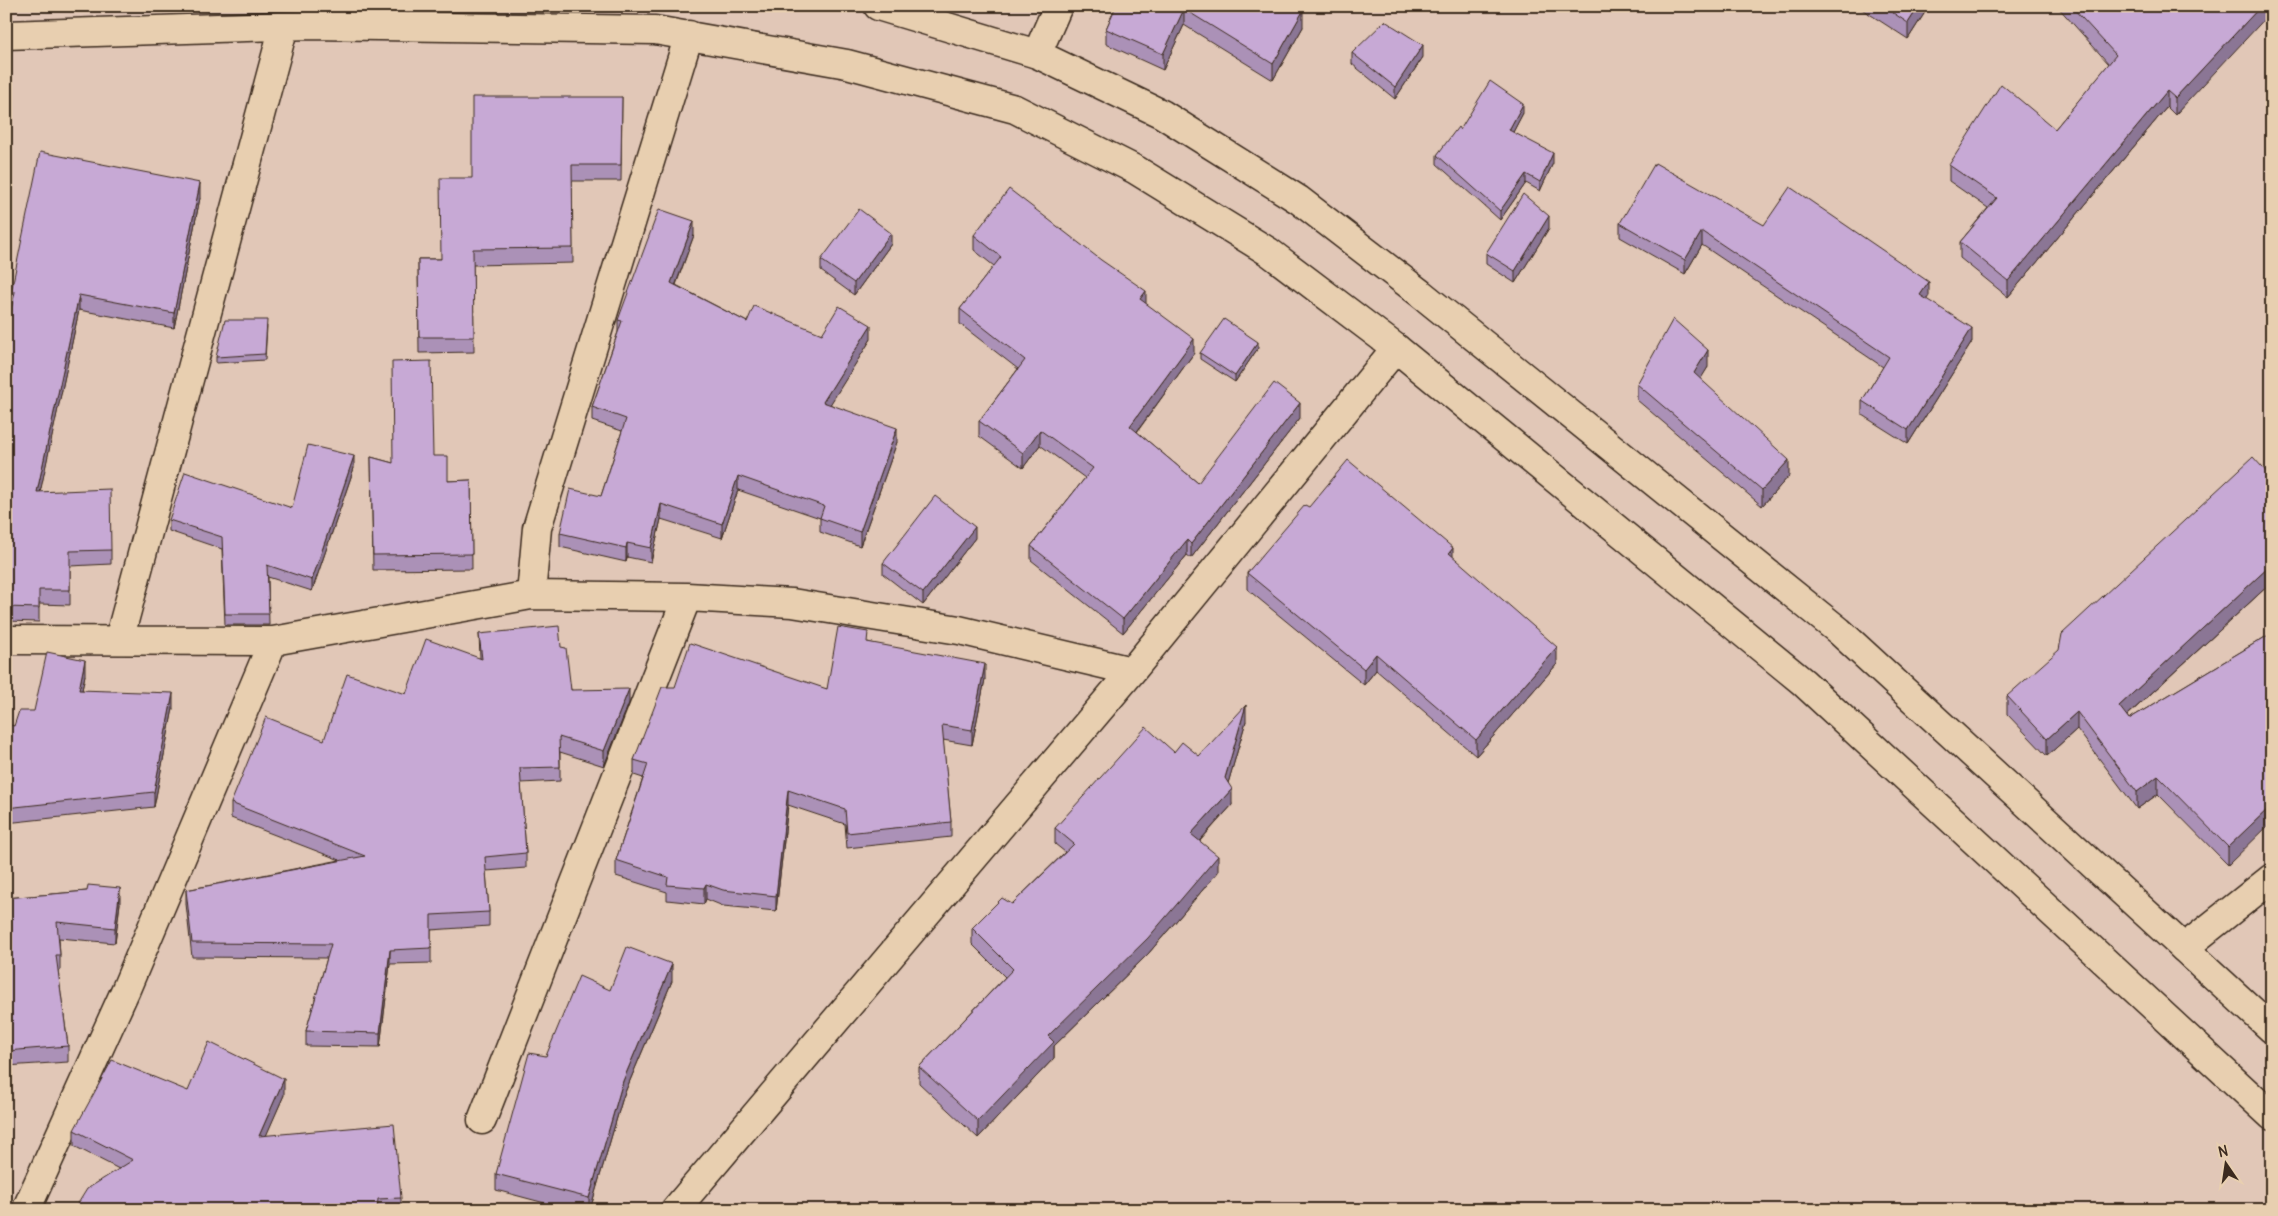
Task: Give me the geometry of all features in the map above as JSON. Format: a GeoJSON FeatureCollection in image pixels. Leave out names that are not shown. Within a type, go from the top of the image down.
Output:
{"type":"FeatureCollection","features":[{"type":"Feature","properties":{"kind":"street"},"geometry":{"type":"LineString","coordinates":[[878,6],[1037,54],[1170,119],[1299,200],[1420,293],[1840,631],[2272,1029]]}},
{"type":"Feature","properties":{"kind":"street"},"geometry":{"type":"LineString","coordinates":[[1037,54],[1058,6]]}},
{"type":"Feature","properties":{"kind":"street"},"geometry":{"type":"LineString","coordinates":[[6,35],[284,26],[655,30],[847,64],[1014,109],[1136,170],[1269,252],[1396,348],[1803,682],[2272,1116]]}},
{"type":"Feature","properties":{"kind":"street"},"geometry":{"type":"LineString","coordinates":[[119,640],[284,26]]}},
{"type":"Feature","properties":{"kind":"street"},"geometry":{"type":"LineString","coordinates":[[531,595],[537,528],[689,36]]}},
{"type":"Feature","properties":{"kind":"street"},"geometry":{"type":"LineString","coordinates":[[675,1210],[1132,671],[1396,348]]}},
{"type":"Feature","properties":{"kind":"street"},"geometry":{"type":"LineString","coordinates":[[6,640],[273,641],[531,595],[687,597],[792,603],[959,630],[1132,671]]}},
{"type":"Feature","properties":{"kind":"street"},"geometry":{"type":"LineString","coordinates":[[482,1120],[687,597]]}},
{"type":"Feature","properties":{"kind":"street"},"geometry":{"type":"LineString","coordinates":[[26,1210],[126,989],[273,641]]}},
{"type":"Feature","properties":{"kind":"street"},"geometry":{"type":"LineString","coordinates":[[2184,948],[2272,878]]}},
{"type":"Feature","properties":{"kind":"building"},"geometry":{"type":"Polygon","coordinates":[[[1116,6],[1295,6],[1303,11],[1273,64],[1184,9],[1163,54],[1106,29],[1116,6]]]}},
{"type":"Feature","properties":{"kind":"building"},"geometry":{"type":"Polygon","coordinates":[[[1883,6],[1919,6],[1908,23],[1883,6]]]}},
{"type":"Feature","properties":{"kind":"building"},"geometry":{"type":"Polygon","coordinates":[[[2071,6],[2261,6],[2175,98],[2167,91],[2008,281],[1960,242],[1997,198],[1949,165],[2001,84],[2055,129],[2116,55],[2071,6]]]}},
{"type":"Feature","properties":{"kind":"building"},"geometry":{"type":"Polygon","coordinates":[[[1385,21],[1423,45],[1395,87],[1352,53],[1385,21]]]}},
{"type":"Feature","properties":{"kind":"building"},"geometry":{"type":"Polygon","coordinates":[[[1490,81],[1523,104],[1509,130],[1553,153],[1540,182],[1526,174],[1500,211],[1437,155],[1458,127],[1460,130],[1490,81]]]}},
{"type":"Feature","properties":{"kind":"building"},"geometry":{"type":"Polygon","coordinates":[[[472,97],[622,97],[621,165],[572,165],[573,248],[473,249],[474,337],[419,337],[418,259],[441,259],[440,178],[472,178],[472,97]]]}},
{"type":"Feature","properties":{"kind":"building"},"geometry":{"type":"Polygon","coordinates":[[[40,152],[200,183],[174,313],[79,295],[37,492],[110,489],[111,550],[70,551],[70,590],[39,590],[39,608],[6,607],[6,331],[15,292],[11,292],[40,152]]]}},
{"type":"Feature","properties":{"kind":"building"},"geometry":{"type":"Polygon","coordinates":[[[1655,163],[1764,225],[1790,187],[1929,282],[1920,295],[1972,328],[1908,430],[1862,401],[1889,357],[1702,231],[1685,260],[1620,223],[1655,163]]]}},
{"type":"Feature","properties":{"kind":"building"},"geometry":{"type":"Polygon","coordinates":[[[1009,189],[1101,260],[1146,291],[1140,299],[1194,339],[1130,426],[1198,483],[1274,383],[1300,403],[1191,544],[1187,540],[1123,619],[1031,546],[1093,468],[1040,430],[1023,453],[979,421],[1025,360],[960,309],[1001,257],[974,235],[1009,189]]]}},
{"type":"Feature","properties":{"kind":"building"},"geometry":{"type":"Polygon","coordinates":[[[1523,194],[1549,216],[1515,271],[1486,253],[1523,194]]]}},
{"type":"Feature","properties":{"kind":"building"},"geometry":{"type":"Polygon","coordinates":[[[659,209],[694,221],[671,283],[747,322],[754,306],[822,334],[839,306],[871,325],[823,402],[897,428],[860,532],[820,518],[824,506],[738,476],[722,524],[661,504],[651,548],[627,543],[626,548],[560,533],[570,489],[601,496],[626,419],[592,407],[622,321],[618,320],[659,209]]]}},
{"type":"Feature","properties":{"kind":"building"},"geometry":{"type":"Polygon","coordinates":[[[859,209],[891,233],[854,283],[821,260],[859,209]]]}},
{"type":"Feature","properties":{"kind":"building"},"geometry":{"type":"Polygon","coordinates":[[[1224,319],[1258,342],[1235,376],[1200,353],[1224,319]]]}},
{"type":"Feature","properties":{"kind":"building"},"geometry":{"type":"Polygon","coordinates":[[[1673,319],[1708,350],[1694,373],[1789,460],[1762,490],[1637,384],[1673,319]]]}},
{"type":"Feature","properties":{"kind":"building"},"geometry":{"type":"Polygon","coordinates":[[[225,320],[267,320],[265,354],[216,357],[225,320]]]}},
{"type":"Feature","properties":{"kind":"building"},"geometry":{"type":"Polygon","coordinates":[[[431,361],[433,456],[448,456],[448,481],[471,480],[472,554],[373,555],[371,457],[393,463],[392,362],[431,361]]]}},
{"type":"Feature","properties":{"kind":"building"},"geometry":{"type":"Polygon","coordinates":[[[308,445],[354,456],[312,580],[267,565],[269,614],[225,614],[222,537],[169,520],[185,472],[292,508],[308,445]]]}},
{"type":"Feature","properties":{"kind":"building"},"geometry":{"type":"Polygon","coordinates":[[[2253,457],[2272,478],[2272,564],[2119,706],[2129,719],[2272,633],[2272,805],[2228,847],[2158,776],[2137,792],[2077,712],[2047,739],[2007,696],[2059,650],[2062,634],[2253,457]]]}},
{"type":"Feature","properties":{"kind":"building"},"geometry":{"type":"Polygon","coordinates":[[[1348,460],[1453,548],[1449,553],[1557,647],[1476,740],[1376,654],[1364,669],[1247,573],[1305,505],[1309,507],[1348,460]]]}},
{"type":"Feature","properties":{"kind":"building"},"geometry":{"type":"Polygon","coordinates":[[[935,496],[975,527],[923,593],[883,563],[935,496]]]}},
{"type":"Feature","properties":{"kind":"building"},"geometry":{"type":"Polygon","coordinates":[[[559,626],[561,647],[566,648],[571,690],[629,689],[604,751],[559,737],[560,767],[520,768],[526,853],[485,857],[489,912],[431,915],[431,948],[390,950],[380,1033],[306,1031],[331,944],[192,943],[186,890],[365,856],[231,803],[266,717],[324,740],[347,674],[406,694],[426,639],[482,659],[479,634],[559,626]]]}},
{"type":"Feature","properties":{"kind":"building"},"geometry":{"type":"Polygon","coordinates":[[[838,627],[868,632],[867,642],[985,664],[972,730],[942,725],[951,822],[847,833],[845,809],[788,790],[776,896],[723,890],[706,884],[704,888],[667,885],[668,877],[616,860],[648,764],[634,760],[662,687],[675,687],[690,643],[827,689],[838,627]]]}},
{"type":"Feature","properties":{"kind":"building"},"geometry":{"type":"Polygon","coordinates":[[[47,652],[85,660],[79,690],[173,693],[154,792],[6,808],[6,724],[14,726],[19,711],[34,711],[47,652]]]}},
{"type":"Feature","properties":{"kind":"building"},"geometry":{"type":"Polygon","coordinates":[[[1246,705],[1225,778],[1232,789],[1191,834],[1218,856],[1148,938],[1048,1036],[1054,1042],[978,1121],[919,1067],[1013,969],[972,928],[1002,898],[1012,904],[1074,844],[1055,828],[1146,727],[1174,752],[1182,742],[1199,756],[1246,705]]]}},
{"type":"Feature","properties":{"kind":"building"},"geometry":{"type":"Polygon","coordinates":[[[88,885],[120,888],[115,928],[57,922],[60,955],[56,955],[68,1046],[6,1051],[6,898],[87,891],[88,885]]]}},
{"type":"Feature","properties":{"kind":"building"},"geometry":{"type":"Polygon","coordinates":[[[627,947],[672,964],[623,1081],[589,1198],[496,1174],[529,1053],[546,1056],[579,976],[610,990],[627,947]]]}},
{"type":"Feature","properties":{"kind":"building"},"geometry":{"type":"Polygon","coordinates":[[[209,1042],[284,1079],[259,1136],[394,1124],[401,1198],[378,1199],[377,1210],[74,1210],[87,1189],[133,1160],[74,1130],[112,1060],[188,1091],[209,1042]]]}}]}
